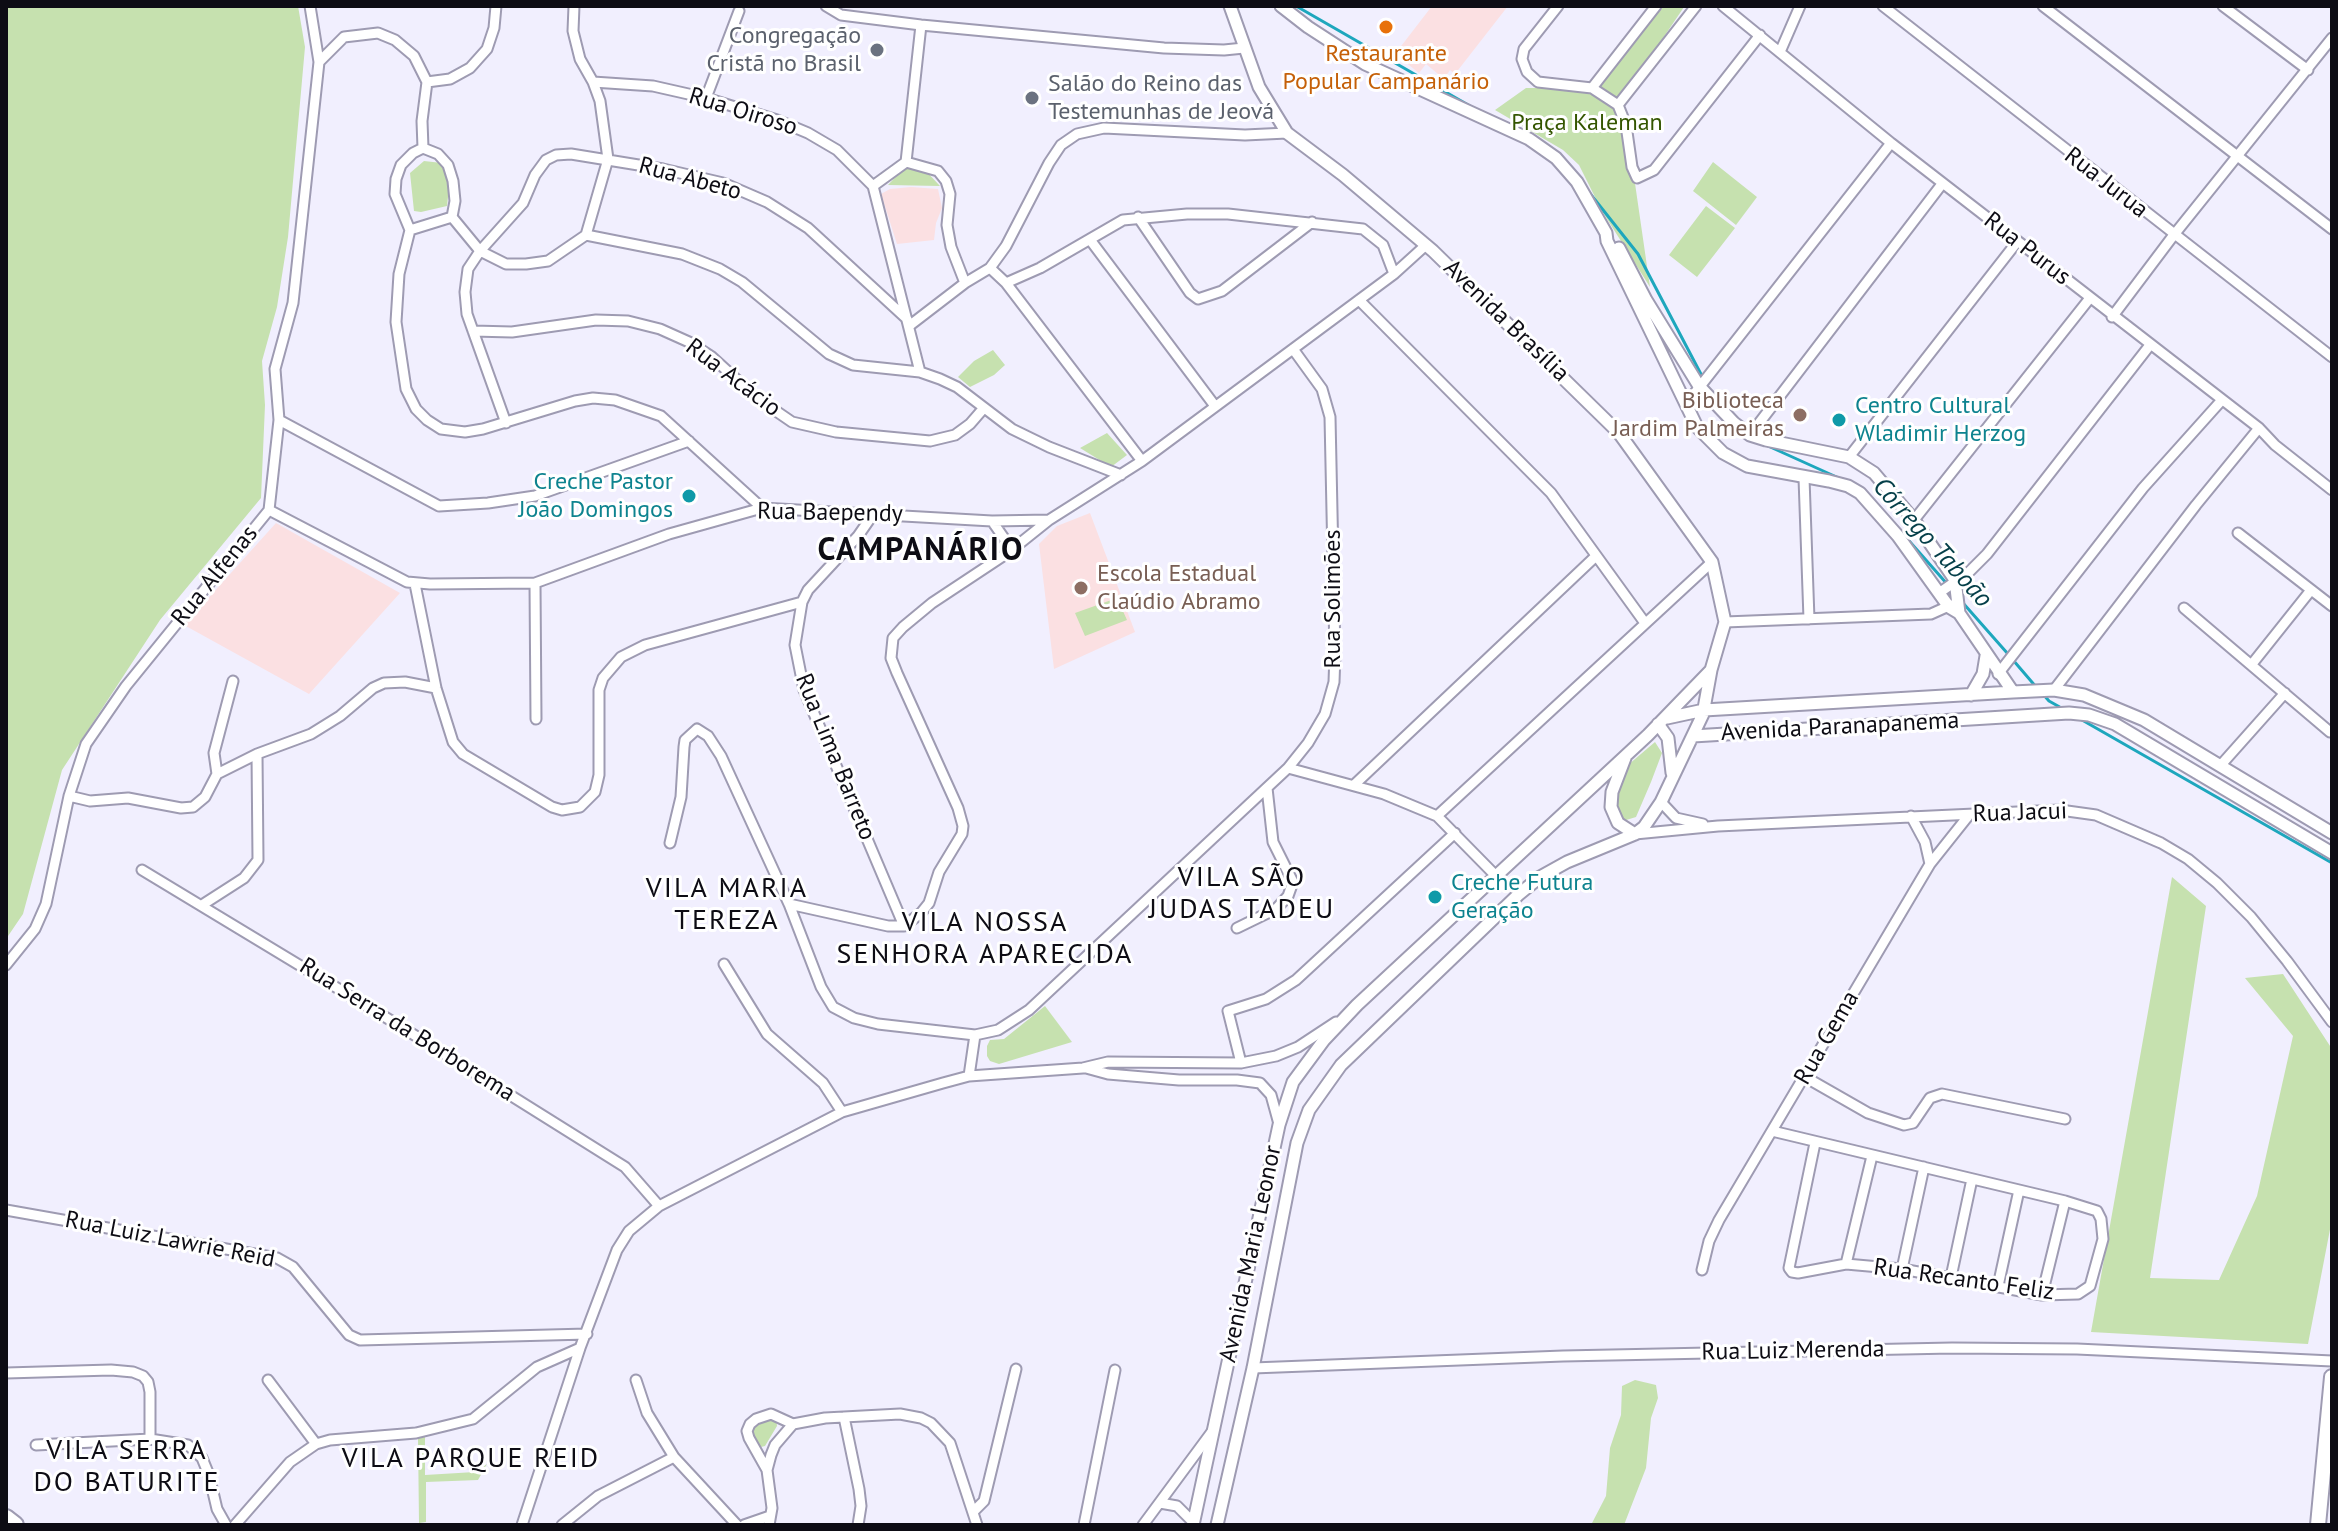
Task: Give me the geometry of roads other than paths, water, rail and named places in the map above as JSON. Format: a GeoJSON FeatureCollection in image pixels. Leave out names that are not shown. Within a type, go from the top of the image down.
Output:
{"type":"FeatureCollection","features":[{"type":"Feature","properties":{"kind":"highway"},"geometry":{"type":"LineString","coordinates":[[6,1518],[15,1525]]}},
{"type":"Feature","properties":{"kind":"main road"},"geometry":{"type":"LineString","coordinates":[[2318,1525],[2332,1377]]}},
{"type":"Feature","properties":{"kind":"street","name":"Rua Alfenas"},"geometry":{"type":"LineString","coordinates":[[6,965],[35,929],[46,904],[69,796],[86,744],[126,686],[269,510],[279,420],[275,369],[293,303],[319,62],[310,6]]}},
{"type":"Feature","properties":{"kind":"street"},"geometry":{"type":"LineString","coordinates":[[427,82],[450,79],[470,68],[487,49],[494,28],[496,6]]}},
{"type":"Feature","properties":{"kind":"street"},"geometry":{"type":"LineString","coordinates":[[452,217],[480,251],[506,264],[548,261],[586,235],[608,159],[600,101],[580,59],[573,31],[574,6]]}},
{"type":"Feature","properties":{"kind":"street"},"geometry":{"type":"LineString","coordinates":[[826,6],[841,15],[921,25],[1164,48],[1244,48]]}},
{"type":"Feature","properties":{"kind":"street","name":"Avenida Brasília"},"geometry":{"type":"LineString","coordinates":[[1230,6],[1259,87],[1287,133],[1343,175],[1426,245],[1563,376],[1619,433],[1712,562],[1725,622],[1711,670],[1704,710],[1693,736]]}},
{"type":"Feature","properties":{"kind":"street"},"geometry":{"type":"LineString","coordinates":[[1282,6],[1365,64],[1529,139],[1556,158],[1577,182],[1606,233],[1607,241],[1697,427],[1723,453],[1747,466],[1829,481],[1860,493],[1898,536],[2013,692]]}},
{"type":"Feature","properties":{"kind":"street"},"geometry":{"type":"LineString","coordinates":[[1558,6],[1524,49],[1522,59],[1527,72],[1538,82],[1592,88],[1618,105],[1626,125],[1632,167],[1637,178],[1654,170],[1760,35]]}},
{"type":"Feature","properties":{"kind":"street"},"geometry":{"type":"LineString","coordinates":[[1592,88],[1656,6]]}},
{"type":"Feature","properties":{"kind":"street"},"geometry":{"type":"LineString","coordinates":[[1618,105],[1696,6]]}},
{"type":"Feature","properties":{"kind":"street","name":"Rua Purus"},"geometry":{"type":"LineString","coordinates":[[1723,6],[1942,184],[2259,428],[2275,445],[2332,490]]}},
{"type":"Feature","properties":{"kind":"street"},"geometry":{"type":"LineString","coordinates":[[1780,52],[1800,6]]}},
{"type":"Feature","properties":{"kind":"street","name":"Rua Jurua"},"geometry":{"type":"LineString","coordinates":[[1883,6],[2173,236],[2332,357]]}},
{"type":"Feature","properties":{"kind":"street"},"geometry":{"type":"LineString","coordinates":[[2043,6],[2332,229]]}},
{"type":"Feature","properties":{"kind":"street"},"geometry":{"type":"LineString","coordinates":[[2223,6],[2308,70]]}},
{"type":"Feature","properties":{"kind":"street"},"geometry":{"type":"LineString","coordinates":[[706,98],[739,11]]}},
{"type":"Feature","properties":{"kind":"street"},"geometry":{"type":"LineString","coordinates":[[920,372],[873,186],[906,162],[921,25]]}},
{"type":"Feature","properties":{"kind":"street"},"geometry":{"type":"LineString","coordinates":[[319,62],[344,37],[378,33],[395,40],[414,56],[427,82],[422,121],[423,148]]}},
{"type":"Feature","properties":{"kind":"street"},"geometry":{"type":"LineString","coordinates":[[2112,317],[2332,38]]}},
{"type":"Feature","properties":{"kind":"street","name":"Rua Oiroso"},"geometry":{"type":"LineString","coordinates":[[593,82],[653,86],[706,98],[777,120],[837,150],[873,186]]}},
{"type":"Feature","properties":{"kind":"street"},"geometry":{"type":"LineString","coordinates":[[908,323],[990,268],[1006,246],[1049,163],[1061,145],[1077,134],[1104,128],[1245,135],[1287,133]]}},
{"type":"Feature","properties":{"kind":"street"},"geometry":{"type":"LineString","coordinates":[[1687,403],[1891,143]]}},
{"type":"Feature","properties":{"kind":"street"},"geometry":{"type":"LineString","coordinates":[[452,217],[455,201],[448,165],[438,154],[423,148],[413,153],[401,165],[396,179],[395,194],[410,230],[399,274],[396,322],[406,389],[416,409],[427,420],[441,429],[465,432],[506,423],[575,401],[593,398],[615,400],[661,416],[762,508]]}},
{"type":"Feature","properties":{"kind":"street","name":"Rua Abeto"},"geometry":{"type":"LineString","coordinates":[[480,251],[523,203],[535,175],[546,160],[556,155],[571,154],[608,159],[723,183],[767,202],[808,228],[908,323]]}},
{"type":"Feature","properties":{"kind":"street"},"geometry":{"type":"LineString","coordinates":[[906,162],[938,171],[946,181],[950,194],[947,225],[951,247],[965,283]]}},
{"type":"Feature","properties":{"kind":"street"},"geometry":{"type":"LineString","coordinates":[[1750,435],[1942,184]]}},
{"type":"Feature","properties":{"kind":"street"},"geometry":{"type":"LineString","coordinates":[[1006,283],[1091,241],[1123,220],[1228,214],[1347,226],[1372,234],[1383,245],[1394,274]]}},
{"type":"Feature","properties":{"kind":"street"},"geometry":{"type":"LineString","coordinates":[[410,230],[452,217]]}},
{"type":"Feature","properties":{"kind":"street"},"geometry":{"type":"LineString","coordinates":[[1138,217],[1190,293],[1198,299],[1222,291],[1312,222]]}},
{"type":"Feature","properties":{"kind":"street"},"geometry":{"type":"LineString","coordinates":[[1606,233],[1614,239],[1646,300],[1699,386],[1734,423],[1750,435],[1849,457],[1874,473],[1914,520],[1955,580],[1959,599],[1954,610]]}},
{"type":"Feature","properties":{"kind":"street"},"geometry":{"type":"LineString","coordinates":[[586,235],[682,254],[720,269],[742,282],[829,354],[853,365],[920,372],[957,387],[1012,429],[1121,475]]}},
{"type":"Feature","properties":{"kind":"street"},"geometry":{"type":"LineString","coordinates":[[1091,241],[1215,406]]}},
{"type":"Feature","properties":{"kind":"street"},"geometry":{"type":"LineString","coordinates":[[1849,457],[2017,242]]}},
{"type":"Feature","properties":{"kind":"street"},"geometry":{"type":"LineString","coordinates":[[789,904],[870,923],[904,926],[929,903],[939,872],[962,834],[958,808],[891,658],[891,646],[897,633],[932,603],[1009,552],[1049,520],[1142,461],[1394,274],[1426,245]]}},
{"type":"Feature","properties":{"kind":"street"},"geometry":{"type":"LineString","coordinates":[[480,251],[468,269],[465,292],[467,314],[506,423]]}},
{"type":"Feature","properties":{"kind":"street"},"geometry":{"type":"LineString","coordinates":[[990,268],[1006,283],[1142,461]]}},
{"type":"Feature","properties":{"kind":"street"},"geometry":{"type":"LineString","coordinates":[[1914,520],[2090,298]]}},
{"type":"Feature","properties":{"kind":"street"},"geometry":{"type":"LineString","coordinates":[[1359,300],[1551,493],[1645,623]]}},
{"type":"Feature","properties":{"kind":"street","name":"Rua Acácio"},"geometry":{"type":"LineString","coordinates":[[473,331],[512,332],[596,320],[628,321],[660,329],[712,357],[757,398],[792,422],[836,432],[930,441],[955,435],[983,409]]}},
{"type":"Feature","properties":{"kind":"street"},"geometry":{"type":"LineString","coordinates":[[1939,593],[1969,572],[1987,554],[2150,345]]}},
{"type":"Feature","properties":{"kind":"street","name":"Rua Solimões"},"geometry":{"type":"LineString","coordinates":[[975,1035],[998,1030],[1029,1010],[1288,768],[1325,714],[1334,682],[1335,654],[1330,417],[1322,389],[1293,349]]}},
{"type":"Feature","properties":{"kind":"street"},"geometry":{"type":"LineString","coordinates":[[1998,674],[2143,488],[2221,401]]}},
{"type":"Feature","properties":{"kind":"street"},"geometry":{"type":"LineString","coordinates":[[279,420],[439,506],[535,496],[689,441]]}},
{"type":"Feature","properties":{"kind":"street"},"geometry":{"type":"LineString","coordinates":[[2054,690],[2259,428]]}},
{"type":"Feature","properties":{"kind":"street"},"geometry":{"type":"LineString","coordinates":[[1804,478],[1809,619]]}},
{"type":"Feature","properties":{"kind":"street","name":"Rua Baependy"},"geometry":{"type":"LineString","coordinates":[[269,510],[415,584],[535,583],[669,534],[762,508],[992,521],[1049,520]]}},
{"type":"Feature","properties":{"kind":"street","name":"Rua Lima Barreto"},"geometry":{"type":"LineString","coordinates":[[874,513],[858,536],[818,577],[802,602],[795,645],[804,690],[904,926]]}},
{"type":"Feature","properties":{"kind":"street"},"geometry":{"type":"LineString","coordinates":[[992,521],[1006,541],[1009,552]]}},
{"type":"Feature","properties":{"kind":"street"},"geometry":{"type":"LineString","coordinates":[[2238,533],[2332,606]]}},
{"type":"Feature","properties":{"kind":"street"},"geometry":{"type":"LineString","coordinates":[[1354,785],[1596,556]]}},
{"type":"Feature","properties":{"kind":"street"},"geometry":{"type":"LineString","coordinates":[[1437,816],[1712,562]]}},
{"type":"Feature","properties":{"kind":"street"},"geometry":{"type":"LineString","coordinates":[[535,583],[536,719]]}},
{"type":"Feature","properties":{"kind":"street"},"geometry":{"type":"LineString","coordinates":[[415,584],[448,732],[463,754],[552,807],[572,810],[586,804],[598,786],[599,690],[603,678],[621,657],[645,645],[802,602]]}},
{"type":"Feature","properties":{"kind":"street"},"geometry":{"type":"LineString","coordinates":[[2252,664],[2311,590]]}},
{"type":"Feature","properties":{"kind":"street"},"geometry":{"type":"LineString","coordinates":[[2184,608],[2330,732]]}},
{"type":"Feature","properties":{"kind":"street"},"geometry":{"type":"LineString","coordinates":[[1725,622],[1931,614],[1954,610]]}},
{"type":"Feature","properties":{"kind":"street"},"geometry":{"type":"LineString","coordinates":[[1971,695],[1983,674],[1986,655]]}},
{"type":"Feature","properties":{"kind":"street","name":"Avenida Brasília"},"geometry":{"type":"LineString","coordinates":[[1661,722],[1711,670]]}},
{"type":"Feature","properties":{"kind":"street"},"geometry":{"type":"LineString","coordinates":[[69,796],[90,801],[128,798],[187,809],[199,804],[217,774],[214,753],[233,681]]}},
{"type":"Feature","properties":{"kind":"street"},"geometry":{"type":"LineString","coordinates":[[217,774],[257,754],[311,734],[384,683],[405,682],[436,688]]}},
{"type":"Feature","properties":{"kind":"street","name":"Avenida Paranapanema"},"geometry":{"type":"LineString","coordinates":[[1661,722],[1704,710],[2054,690],[2084,695],[2113,705],[2332,833]]}},
{"type":"Feature","properties":{"kind":"street"},"geometry":{"type":"LineString","coordinates":[[2220,766],[2285,693]]}},
{"type":"Feature","properties":{"kind":"street","name":"Avenida Paranapanema"},"geometry":{"type":"LineString","coordinates":[[1386,1021],[1540,877],[1567,862],[1635,834],[1651,819],[1693,736],[2069,713],[2089,715],[2115,724],[2332,853]]}},
{"type":"Feature","properties":{"kind":"street"},"geometry":{"type":"LineString","coordinates":[[522,1525],[580,1348],[617,1250],[629,1231],[659,1206],[842,1112],[969,1076],[1083,1068],[1108,1062],[1241,1063],[1276,1056],[1298,1047],[1357,1005],[1661,722],[1668,738],[1672,777]]}},
{"type":"Feature","properties":{"kind":"street"},"geometry":{"type":"LineString","coordinates":[[670,843],[681,797],[685,740],[697,729],[708,736],[721,756],[789,904],[827,999],[840,1012],[878,1024],[975,1035],[969,1076]]}},
{"type":"Feature","properties":{"kind":"street"},"geometry":{"type":"LineString","coordinates":[[202,905],[244,878],[258,860],[257,754]]}},
{"type":"Feature","properties":{"kind":"street"},"geometry":{"type":"LineString","coordinates":[[1627,754],[1612,792],[1611,807],[1618,823],[1635,834]]}},
{"type":"Feature","properties":{"kind":"street"},"geometry":{"type":"LineString","coordinates":[[1288,768],[1411,803],[1437,816],[1496,876]]}},
{"type":"Feature","properties":{"kind":"street"},"geometry":{"type":"LineString","coordinates":[[1237,928],[1276,909],[1288,896],[1293,882],[1273,842],[1267,788]]}},
{"type":"Feature","properties":{"kind":"street","name":"Rua Jacui"},"geometry":{"type":"LineString","coordinates":[[1661,802],[1676,818],[1718,826]]}},
{"type":"Feature","properties":{"kind":"street","name":"Rua Jacui"},"geometry":{"type":"LineString","coordinates":[[1635,834],[1718,826],[1911,816],[2060,810],[2096,815],[2161,843],[2188,859],[2217,883],[2251,917],[2332,1022]]}},
{"type":"Feature","properties":{"kind":"street","name":"Rua Gema"},"geometry":{"type":"LineString","coordinates":[[1702,1270],[1709,1241],[1772,1131],[1930,864],[1969,815]]}},
{"type":"Feature","properties":{"kind":"street"},"geometry":{"type":"LineString","coordinates":[[1911,816],[1925,842],[1930,864]]}},
{"type":"Feature","properties":{"kind":"street"},"geometry":{"type":"LineString","coordinates":[[1241,1063],[1228,1011],[1266,999],[1296,980],[1455,833]]}},
{"type":"Feature","properties":{"kind":"street","name":"Rua Serra da Borborema"},"geometry":{"type":"LineString","coordinates":[[142,870],[625,1167],[659,1206]]}},
{"type":"Feature","properties":{"kind":"street"},"geometry":{"type":"LineString","coordinates":[[724,964],[767,1034],[823,1083],[842,1112]]}},
{"type":"Feature","properties":{"kind":"street","name":"Avenida Maria Leonor"},"geometry":{"type":"LineString","coordinates":[[1193,1524],[1279,1125],[1293,1082],[1302,1068],[1357,1005]]}},
{"type":"Feature","properties":{"kind":"street","name":"Avenida Maria Leonor"},"geometry":{"type":"LineString","coordinates":[[1217,1525],[1253,1368],[1297,1143],[1309,1110],[1341,1065],[1386,1021]]}},
{"type":"Feature","properties":{"kind":"street"},"geometry":{"type":"LineString","coordinates":[[1083,1068],[1108,1074],[1260,1083],[1271,1095],[1279,1125]]}},
{"type":"Feature","properties":{"kind":"street"},"geometry":{"type":"LineString","coordinates":[[1805,1077],[1868,1113],[1904,1125],[1913,1123],[1930,1098],[1942,1094],[2065,1119]]}},
{"type":"Feature","properties":{"kind":"street","name":"Rua Recanto Feliz"},"geometry":{"type":"LineString","coordinates":[[1772,1131],[2097,1211],[2103,1228],[2094,1278],[2086,1291],[2042,1295],[1902,1269],[1846,1264],[1798,1273],[1789,1268],[1815,1143]]}},
{"type":"Feature","properties":{"kind":"street"},"geometry":{"type":"LineString","coordinates":[[1846,1264],[1872,1156]]}},
{"type":"Feature","properties":{"kind":"street"},"geometry":{"type":"LineString","coordinates":[[1902,1269],[1924,1167]]}},
{"type":"Feature","properties":{"kind":"street"},"geometry":{"type":"LineString","coordinates":[[1951,1277],[1972,1179]]}},
{"type":"Feature","properties":{"kind":"street"},"geometry":{"type":"LineString","coordinates":[[1998,1286],[2019,1190]]}},
{"type":"Feature","properties":{"kind":"street"},"geometry":{"type":"LineString","coordinates":[[2042,1295],[2065,1201]]}},
{"type":"Feature","properties":{"kind":"street","name":"Rua Luiz Lawrie Reid"},"geometry":{"type":"LineString","coordinates":[[6,1210],[277,1258],[293,1267],[349,1335],[360,1340],[587,1334]]}},
{"type":"Feature","properties":{"kind":"street"},"geometry":{"type":"LineString","coordinates":[[1256,1242],[1277,1245]]}},
{"type":"Feature","properties":{"kind":"street"},"geometry":{"type":"LineString","coordinates":[[235,1525],[290,1462],[316,1444],[330,1440],[416,1433],[473,1419],[537,1367],[580,1348]]}},
{"type":"Feature","properties":{"kind":"street","name":"Rua Luiz Merenda"},"geometry":{"type":"LineString","coordinates":[[1253,1368],[1563,1356],[1952,1348],[2077,1349],[2332,1361]]}},
{"type":"Feature","properties":{"kind":"street"},"geometry":{"type":"LineString","coordinates":[[973,1512],[984,1501],[1016,1369]]}},
{"type":"Feature","properties":{"kind":"street"},"geometry":{"type":"LineString","coordinates":[[6,1373],[98,1370],[133,1372],[143,1376],[150,1392],[150,1439]]}},
{"type":"Feature","properties":{"kind":"street"},"geometry":{"type":"LineString","coordinates":[[1084,1525],[1115,1370]]}},
{"type":"Feature","properties":{"kind":"street"},"geometry":{"type":"LineString","coordinates":[[268,1380],[316,1444]]}},
{"type":"Feature","properties":{"kind":"street"},"geometry":{"type":"LineString","coordinates":[[636,1380],[647,1413],[674,1457],[737,1525]]}},
{"type":"Feature","properties":{"kind":"street"},"geometry":{"type":"LineString","coordinates":[[767,1470],[747,1431],[756,1419],[771,1414],[793,1424],[825,1418],[900,1414],[921,1418],[931,1423],[950,1443],[977,1525]]}},
{"type":"Feature","properties":{"kind":"street"},"geometry":{"type":"LineString","coordinates":[[844,1417],[859,1489],[861,1506],[858,1525]]}},
{"type":"Feature","properties":{"kind":"street"},"geometry":{"type":"LineString","coordinates":[[744,1525],[770,1520],[767,1470],[775,1445],[793,1424]]}},
{"type":"Feature","properties":{"kind":"street"},"geometry":{"type":"LineString","coordinates":[[1143,1525],[1213,1430]]}},
{"type":"Feature","properties":{"kind":"street"},"geometry":{"type":"LineString","coordinates":[[36,1445],[150,1439],[188,1445],[202,1458],[217,1509],[226,1525]]}},
{"type":"Feature","properties":{"kind":"street"},"geometry":{"type":"LineString","coordinates":[[562,1525],[598,1496],[674,1457]]}},
{"type":"Feature","properties":{"kind":"street"},"geometry":{"type":"LineString","coordinates":[[1160,1503],[1177,1506],[1193,1524]]}},
{"type":"Feature","properties":{"kind":"waterway","name":"Córrego Taboão"},"geometry":{"type":"LineString","coordinates":[[1296,6],[1470,106]]}},
{"type":"Feature","properties":{"kind":"waterway","name":"Córrego Taboão"},"geometry":{"type":"LineString","coordinates":[[1588,191],[1638,254],[1703,378]]}},
{"type":"Feature","properties":{"kind":"waterway","name":"Córrego Taboão"},"geometry":{"type":"LineString","coordinates":[[1725,420],[1728,427],[1736,431]]}},
{"type":"Feature","properties":{"kind":"waterway","name":"Córrego Taboão"},"geometry":{"type":"LineString","coordinates":[[1768,446],[1841,479]]}},
{"type":"Feature","properties":{"kind":"waterway","name":"Córrego Taboão"},"geometry":{"type":"LineString","coordinates":[[1903,534],[1948,585]]}},
{"type":"Feature","properties":{"kind":"waterway","name":"Córrego Taboão"},"geometry":{"type":"LineString","coordinates":[[1963,603],[2008,654]]}},
{"type":"Feature","properties":{"kind":"waterway","name":"Córrego Taboão"},"geometry":{"type":"LineString","coordinates":[[2013,660],[2037,688]]}},
{"type":"Feature","properties":{"kind":"waterway","name":"Córrego Taboão"},"geometry":{"type":"LineString","coordinates":[[2042,693],[2065,710]]}},
{"type":"Feature","properties":{"kind":"waterway","name":"Córrego Taboão"},"geometry":{"type":"LineString","coordinates":[[2082,720],[2332,863]]}},
{"type":"Feature","properties":{"kind":"place","name":"Restaurante Popular Campanário"},"geometry":{"type":"Point","coordinates":[1386,27]}},
{"type":"Feature","properties":{"kind":"place","name":"Congregação Cristã no Brasil"},"geometry":{"type":"Point","coordinates":[877,50]}},
{"type":"Feature","properties":{"kind":"place","name":"Salão do Reino das Testemunhas de Jeová"},"geometry":{"type":"Point","coordinates":[1032,98]}},
{"type":"Feature","properties":{"kind":"place","name":"Biblioteca Jardim Palmeiras"},"geometry":{"type":"Point","coordinates":[1800,415]}},
{"type":"Feature","properties":{"kind":"place","name":"Centro Cultural Wladimir Herzog"},"geometry":{"type":"Point","coordinates":[1839,420]}},
{"type":"Feature","properties":{"kind":"place","name":"Creche Pastor João Domingos"},"geometry":{"type":"Point","coordinates":[689,496]}},
{"type":"Feature","properties":{"kind":"place","name":"Escola Estadual Claúdio Abramo"},"geometry":{"type":"Point","coordinates":[1081,588]}},
{"type":"Feature","properties":{"kind":"place","name":"Creche Futura Geração"},"geometry":{"type":"Point","coordinates":[1435,897]}},
{"type":"Feature","properties":{"kind":"district","name":"CAMPANÁRIO"},"geometry":{"type":"Point","coordinates":[921,551]}},
{"type":"Feature","properties":{"kind":"district","name":"VILA SÃO JUDAS TADEU"},"geometry":{"type":"Point","coordinates":[1242,894]}},
{"type":"Feature","properties":{"kind":"district","name":"VILA MARIA TEREZA"},"geometry":{"type":"Point","coordinates":[727,905]}},
{"type":"Feature","properties":{"kind":"district","name":"VILA NOSSA SENHORA APARECIDA"},"geometry":{"type":"Point","coordinates":[985,939]}},
{"type":"Feature","properties":{"kind":"district","name":"VILA PARQUE REID"},"geometry":{"type":"Point","coordinates":[471,1459]}},
{"type":"Feature","properties":{"kind":"district","name":"VILA SERRA DO BATURITE"},"geometry":{"type":"Point","coordinates":[127,1467]}},
{"type":"Feature","properties":{"kind":"park label","name":"Praça Kaleman"},"geometry":{"type":"Point","coordinates":[1587,123]}}]}
